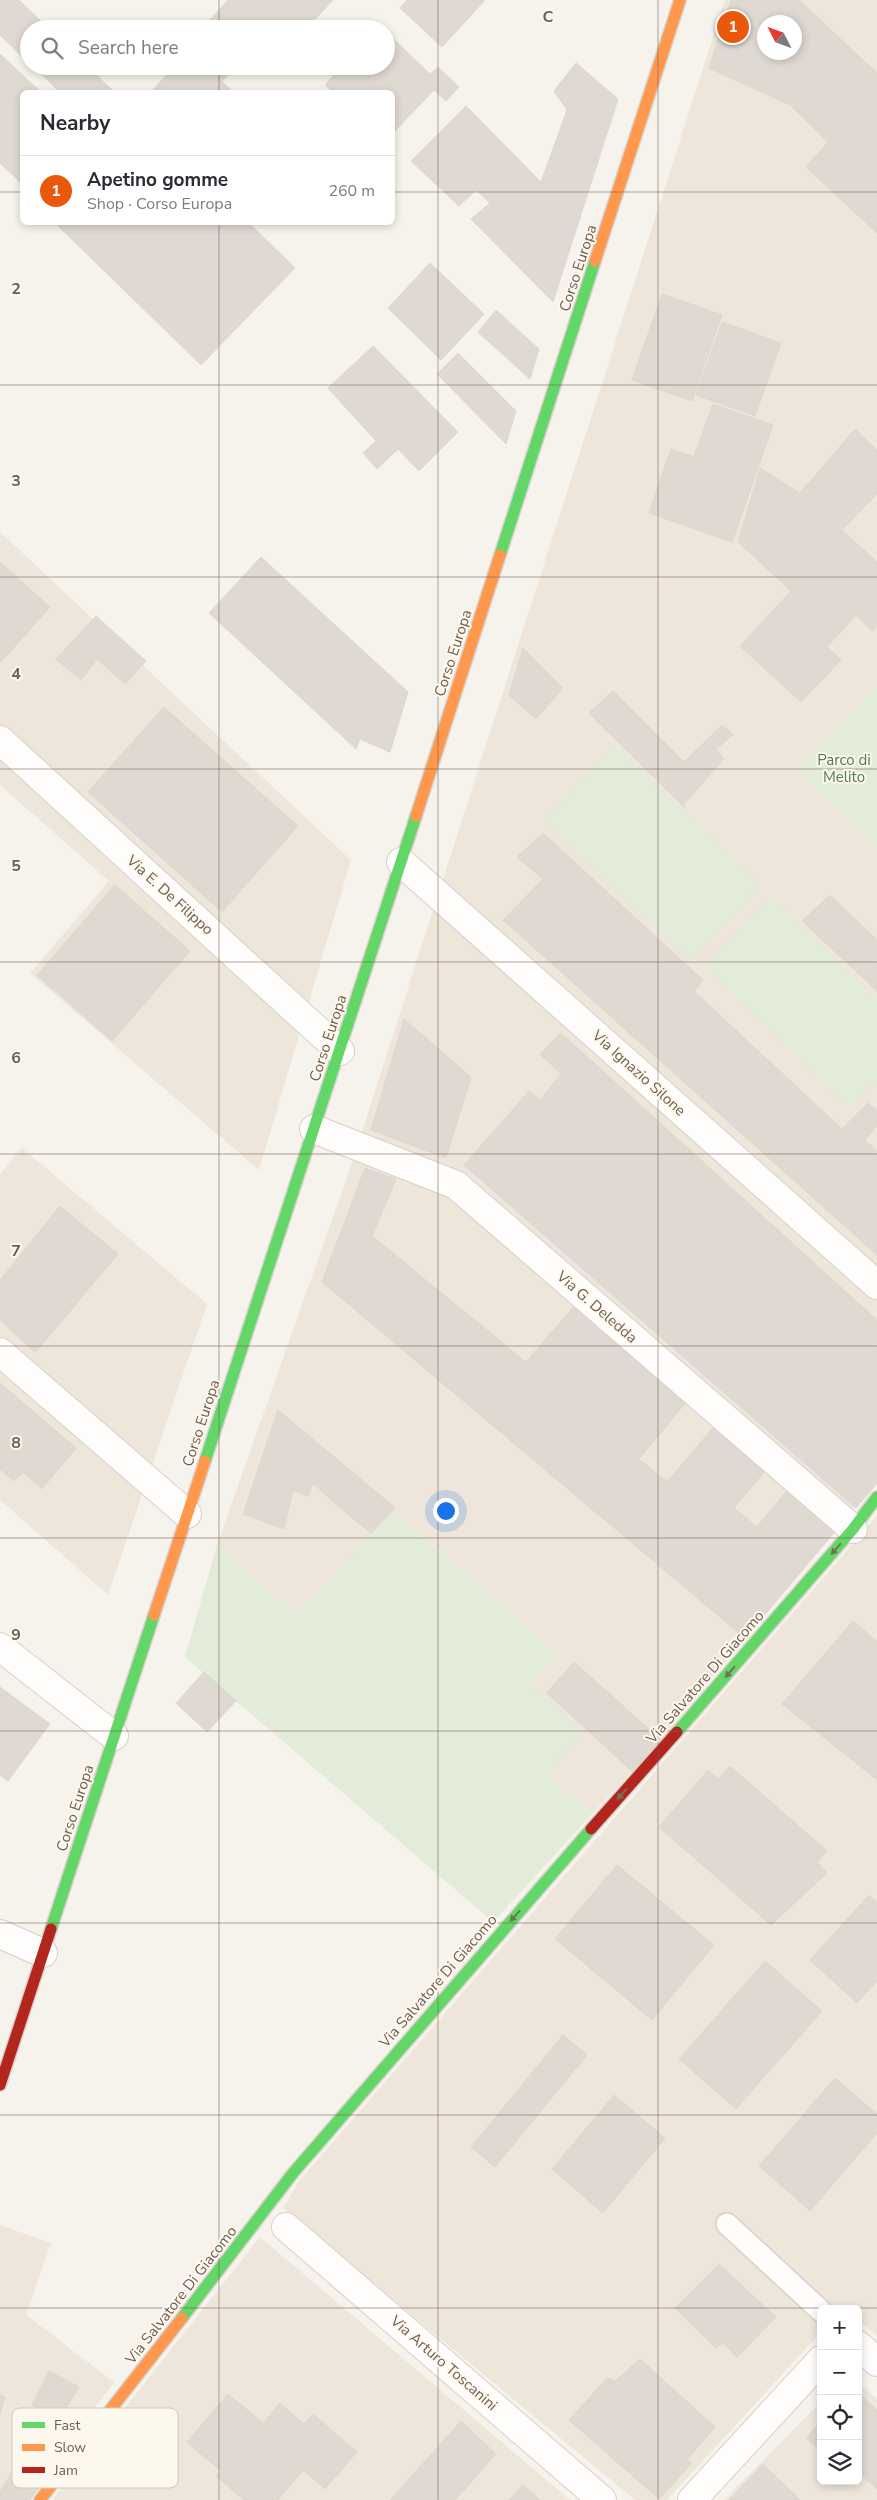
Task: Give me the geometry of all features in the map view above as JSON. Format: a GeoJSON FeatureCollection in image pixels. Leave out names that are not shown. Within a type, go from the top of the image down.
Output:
{"type":"FeatureCollection","features":[{"type":"Feature","properties":{"kind":"main road","name":"Corso Europa"},"geometry":{"type":"LineString","coordinates":[[0,2085],[340,1050],[680,0]]}},
{"type":"Feature","properties":{"kind":"main road","name":"Via Salvatore Di Giacomo"},"geometry":{"type":"LineString","coordinates":[[112,2408],[306,2158],[439,2002],[734,1669],[854,1529],[877,1497]]}},
{"type":"Feature","properties":{"kind":"main road","name":"Via Salvatore Di Giacomo"},"geometry":{"type":"LineString","coordinates":[[40,2500],[49,2488]]}},
{"type":"Feature","properties":{"kind":"street","name":"Via E. De Filippo"},"geometry":{"type":"LineString","coordinates":[[0,740],[340,1050]]}},
{"type":"Feature","properties":{"kind":"street","name":"Via Ignazio Silone"},"geometry":{"type":"LineString","coordinates":[[401,862],[877,1285]]}},
{"type":"Feature","properties":{"kind":"street","name":"Via G. Deledda"},"geometry":{"type":"LineString","coordinates":[[314,1129],[456,1185],[854,1529]]}},
{"type":"Feature","properties":{"kind":"street"},"geometry":{"type":"LineString","coordinates":[[0,1352],[188,1514]]}},
{"type":"Feature","properties":{"kind":"street"},"geometry":{"type":"LineString","coordinates":[[0,1647],[114,1736]]}},
{"type":"Feature","properties":{"kind":"street"},"geometry":{"type":"LineString","coordinates":[[0,1934],[43,1954]]}},
{"type":"Feature","properties":{"kind":"street","name":"Via Arturo Toscanini"},"geometry":{"type":"LineString","coordinates":[[286,2227],[602,2500]]}},
{"type":"Feature","properties":{"kind":"street"},"geometry":{"type":"LineString","coordinates":[[862,2349],[877,2362]]}},
{"type":"Feature","properties":{"kind":"street"},"geometry":{"type":"LineString","coordinates":[[692,2500],[817,2364]]}},
{"type":"Feature","properties":{"kind":"lane"},"geometry":{"type":"LineString","coordinates":[[727,2224],[817,2307]]}},
{"type":"Feature","properties":{"kind":"shaded area"},"geometry":{"type":"Polygon","coordinates":[[[725,0],[877,0],[877,686],[796,770],[877,847],[877,1480],[647,1756],[592,1814],[547,1773],[530,1684],[558,1653],[394,1511],[297,1615],[217,1545],[351,1166],[725,0]]]}},
{"type":"Feature","properties":{"kind":"shaded area"},"geometry":{"type":"Polygon","coordinates":[[[0,532],[351,860],[259,1170],[30,973],[109,881],[0,785],[0,532]]]}},
{"type":"Feature","properties":{"kind":"shaded area"},"geometry":{"type":"Polygon","coordinates":[[[22,1148],[207,1304],[108,1595],[0,1500],[0,1174],[22,1148]]]}},
{"type":"Feature","properties":{"kind":"shaded area"},"geometry":{"type":"Polygon","coordinates":[[[877,1516],[877,2336],[862,2323],[862,2305],[817,2305],[817,2336],[667,2500],[635,2500],[283,2208],[300,2180],[877,1516]]]}},
{"type":"Feature","properties":{"kind":"shaded area"},"geometry":{"type":"Polygon","coordinates":[[[0,2225],[51,2243],[26,2315],[114,2382],[95,2408],[12,2408],[12,2488],[37,2488],[28,2500],[0,2500],[0,2225]]]}},
{"type":"Feature","properties":{"kind":"shaded area"},"geometry":{"type":"Polygon","coordinates":[[[260,2237],[570,2500],[52,2500],[61,2488],[178,2488],[178,2408],[125,2408],[260,2237]]]}},
{"type":"Feature","properties":{"kind":"shaded area"},"geometry":{"type":"Polygon","coordinates":[[[862,2386],[877,2399],[877,2500],[724,2500],[817,2406],[817,2485],[862,2485],[862,2386]]]}},
{"type":"Feature","properties":{"kind":"green space","name":"Parco di Melito"},"geometry":{"type":"Polygon","coordinates":[[[877,686],[877,847],[796,770],[877,686]]]}},
{"type":"Feature","properties":{"kind":"green space"},"geometry":{"type":"Polygon","coordinates":[[[615,745],[761,886],[691,960],[543,820],[615,745]]]}},
{"type":"Feature","properties":{"kind":"green space"},"geometry":{"type":"Polygon","coordinates":[[[771,897],[877,998],[877,1082],[851,1109],[704,967],[771,897]]]}},
{"type":"Feature","properties":{"kind":"green space"},"geometry":{"type":"Polygon","coordinates":[[[393,1511],[558,1653],[530,1684],[583,1733],[547,1774],[592,1814],[493,1922],[185,1657],[217,1545],[297,1615],[393,1511]]]}},
{"type":"Feature","properties":{"kind":"building"},"geometry":{"type":"Polygon","coordinates":[[[0,0],[19,0],[40,20],[20,20],[20,54],[0,35],[0,0]]]}},
{"type":"Feature","properties":{"kind":"building"},"geometry":{"type":"Polygon","coordinates":[[[228,0],[333,0],[314,20],[210,20],[228,0]]]}},
{"type":"Feature","properties":{"kind":"building"},"geometry":{"type":"Polygon","coordinates":[[[407,0],[485,0],[442,47],[400,8],[407,0]]]}},
{"type":"Feature","properties":{"kind":"building"},"geometry":{"type":"Polygon","coordinates":[[[731,0],[799,0],[877,73],[877,233],[806,167],[828,142],[790,105],[709,68],[731,0]]]}},
{"type":"Feature","properties":{"kind":"building"},"geometry":{"type":"Polygon","coordinates":[[[395,41],[430,74],[438,67],[459,87],[446,101],[434,90],[395,131],[395,90],[331,90],[325,85],[334,75],[395,75],[395,41]]]}},
{"type":"Feature","properties":{"kind":"building"},"geometry":{"type":"Polygon","coordinates":[[[0,54],[20,73],[20,75],[23,75],[39,90],[20,90],[20,182],[0,163],[0,54]]]}},
{"type":"Feature","properties":{"kind":"building"},"geometry":{"type":"Polygon","coordinates":[[[576,63],[618,99],[553,302],[471,219],[490,203],[476,190],[459,206],[411,161],[466,106],[541,182],[567,110],[554,91],[576,63]]]}},
{"type":"Feature","properties":{"kind":"building"},"geometry":{"type":"Polygon","coordinates":[[[42,75],[96,75],[112,90],[58,90],[42,75]]]}},
{"type":"Feature","properties":{"kind":"building"},"geometry":{"type":"Polygon","coordinates":[[[167,75],[228,75],[222,81],[231,90],[153,90],[167,75]]]}},
{"type":"Feature","properties":{"kind":"building"},"geometry":{"type":"Polygon","coordinates":[[[57,225],[251,225],[295,268],[201,365],[57,225]]]}},
{"type":"Feature","properties":{"kind":"building"},"geometry":{"type":"Polygon","coordinates":[[[430,263],[484,314],[441,360],[388,308],[430,263]]]}},
{"type":"Feature","properties":{"kind":"building"},"geometry":{"type":"Polygon","coordinates":[[[662,294],[722,315],[692,401],[632,380],[662,294]]]}},
{"type":"Feature","properties":{"kind":"building"},"geometry":{"type":"Polygon","coordinates":[[[496,310],[539,349],[530,379],[478,332],[496,310]]]}},
{"type":"Feature","properties":{"kind":"building"},"geometry":{"type":"Polygon","coordinates":[[[722,322],[781,343],[755,416],[696,395],[722,322]]]}},
{"type":"Feature","properties":{"kind":"building"},"geometry":{"type":"Polygon","coordinates":[[[373,346],[458,432],[419,471],[398,449],[377,469],[363,453],[376,441],[328,388],[373,346]]]}},
{"type":"Feature","properties":{"kind":"building"},"geometry":{"type":"Polygon","coordinates":[[[458,353],[516,411],[506,444],[437,374],[458,353]]]}},
{"type":"Feature","properties":{"kind":"building"},"geometry":{"type":"Polygon","coordinates":[[[713,404],[773,425],[732,542],[649,513],[671,449],[694,457],[713,404]]]}},
{"type":"Feature","properties":{"kind":"building"},"geometry":{"type":"Polygon","coordinates":[[[855,429],[877,450],[877,494],[842,530],[877,562],[877,626],[872,631],[856,615],[827,647],[841,660],[801,702],[740,646],[791,591],[738,542],[760,468],[800,493],[855,429]]]}},
{"type":"Feature","properties":{"kind":"building"},"geometry":{"type":"Polygon","coordinates":[[[261,557],[408,692],[390,752],[360,739],[356,749],[209,613],[261,557]]]}},
{"type":"Feature","properties":{"kind":"building"},"geometry":{"type":"Polygon","coordinates":[[[0,562],[50,607],[0,663],[0,562]]]}},
{"type":"Feature","properties":{"kind":"building"},"geometry":{"type":"Polygon","coordinates":[[[96,616],[146,661],[125,684],[97,659],[81,680],[56,659],[96,616]]]}},
{"type":"Feature","properties":{"kind":"building"},"geometry":{"type":"Polygon","coordinates":[[[523,648],[563,688],[536,719],[509,695],[523,648]]]}},
{"type":"Feature","properties":{"kind":"building"},"geometry":{"type":"Polygon","coordinates":[[[613,691],[684,762],[722,725],[733,735],[716,749],[724,759],[684,804],[685,808],[589,713],[613,691]]]}},
{"type":"Feature","properties":{"kind":"building"},"geometry":{"type":"Polygon","coordinates":[[[164,707],[298,826],[222,912],[88,792],[164,707]]]}},
{"type":"Feature","properties":{"kind":"building"},"geometry":{"type":"Polygon","coordinates":[[[543,833],[703,980],[694,991],[842,1129],[868,1103],[877,1110],[877,1126],[865,1140],[877,1151],[877,1255],[503,920],[543,879],[517,857],[543,833]]]}},
{"type":"Feature","properties":{"kind":"building"},"geometry":{"type":"Polygon","coordinates":[[[115,885],[190,951],[112,1041],[37,975],[115,885]]]}},
{"type":"Feature","properties":{"kind":"building"},"geometry":{"type":"Polygon","coordinates":[[[830,895],[877,940],[877,991],[802,921],[830,895]]]}},
{"type":"Feature","properties":{"kind":"building"},"geometry":{"type":"Polygon","coordinates":[[[404,1019],[471,1077],[446,1158],[371,1130],[404,1019]]]}},
{"type":"Feature","properties":{"kind":"building"},"geometry":{"type":"Polygon","coordinates":[[[561,1033],[877,1320],[877,1483],[856,1508],[464,1165],[529,1091],[540,1100],[561,1074],[540,1054],[561,1033]]]}},
{"type":"Feature","properties":{"kind":"building"},"geometry":{"type":"Polygon","coordinates":[[[365,1168],[396,1179],[372,1236],[526,1362],[575,1305],[687,1401],[639,1459],[667,1482],[717,1423],[769,1466],[734,1508],[757,1527],[789,1488],[838,1528],[745,1638],[322,1282],[365,1168]]]}},
{"type":"Feature","properties":{"kind":"building"},"geometry":{"type":"Polygon","coordinates":[[[60,1206],[118,1254],[35,1353],[0,1320],[0,1280],[60,1206]]]}},
{"type":"Feature","properties":{"kind":"building"},"geometry":{"type":"Polygon","coordinates":[[[0,1383],[76,1448],[42,1489],[23,1472],[14,1481],[0,1469],[0,1383]]]}},
{"type":"Feature","properties":{"kind":"building"},"geometry":{"type":"Polygon","coordinates":[[[278,1410],[362,1480],[339,1507],[313,1483],[308,1496],[293,1490],[284,1529],[243,1514],[278,1410]]]}},
{"type":"Feature","properties":{"kind":"building"},"geometry":{"type":"Polygon","coordinates":[[[362,1480],[395,1508],[371,1533],[339,1507],[362,1480]]]}},
{"type":"Feature","properties":{"kind":"building"},"geometry":{"type":"Polygon","coordinates":[[[853,1621],[877,1641],[877,1780],[782,1704],[853,1621]]]}},
{"type":"Feature","properties":{"kind":"building"},"geometry":{"type":"Polygon","coordinates":[[[574,1662],[661,1740],[634,1773],[547,1693],[574,1662]]]}},
{"type":"Feature","properties":{"kind":"building"},"geometry":{"type":"Polygon","coordinates":[[[204,1672],[236,1701],[207,1732],[176,1703],[204,1672]]]}},
{"type":"Feature","properties":{"kind":"building"},"geometry":{"type":"Polygon","coordinates":[[[0,1687],[50,1724],[8,1781],[0,1775],[0,1687]]]}},
{"type":"Feature","properties":{"kind":"building"},"geometry":{"type":"Polygon","coordinates":[[[730,1766],[827,1851],[817,1862],[827,1873],[771,1925],[659,1827],[708,1770],[719,1779],[730,1766]]]}},
{"type":"Feature","properties":{"kind":"building"},"geometry":{"type":"Polygon","coordinates":[[[617,1865],[714,1945],[652,2020],[555,1939],[617,1865]]]}},
{"type":"Feature","properties":{"kind":"building"},"geometry":{"type":"Polygon","coordinates":[[[869,1895],[877,1902],[877,1981],[857,2003],[810,1960],[869,1895]]]}},
{"type":"Feature","properties":{"kind":"building"},"geometry":{"type":"Polygon","coordinates":[[[765,1961],[822,2011],[736,2109],[679,2059],[765,1961]]]}},
{"type":"Feature","properties":{"kind":"building"},"geometry":{"type":"Polygon","coordinates":[[[563,2035],[587,2055],[495,2167],[471,2147],[563,2035]]]}},
{"type":"Feature","properties":{"kind":"building"},"geometry":{"type":"Polygon","coordinates":[[[835,2078],[877,2114],[877,2133],[810,2211],[759,2166],[835,2078]]]}},
{"type":"Feature","properties":{"kind":"building"},"geometry":{"type":"Polygon","coordinates":[[[614,2095],[665,2138],[603,2213],[552,2169],[614,2095]]]}},
{"type":"Feature","properties":{"kind":"building"},"geometry":{"type":"Polygon","coordinates":[[[719,2264],[776,2317],[737,2357],[723,2343],[716,2348],[675,2308],[719,2264]]]}},
{"type":"Feature","properties":{"kind":"building"},"geometry":{"type":"Polygon","coordinates":[[[640,2359],[715,2427],[687,2460],[692,2463],[659,2499],[569,2420],[607,2378],[615,2381],[640,2359]]]}},
{"type":"Feature","properties":{"kind":"building"},"geometry":{"type":"Polygon","coordinates":[[[49,2371],[79,2387],[66,2408],[38,2408],[32,2405],[49,2371]]]}},
{"type":"Feature","properties":{"kind":"building"},"geometry":{"type":"Polygon","coordinates":[[[228,2394],[263,2423],[280,2403],[304,2424],[313,2414],[357,2452],[325,2489],[303,2470],[278,2500],[244,2500],[216,2476],[222,2472],[187,2442],[228,2394]]]}},
{"type":"Feature","properties":{"kind":"building"},"geometry":{"type":"Polygon","coordinates":[[[0,2395],[5,2397],[0,2414],[0,2395]]]}},
{"type":"Feature","properties":{"kind":"building"},"geometry":{"type":"Polygon","coordinates":[[[862,2396],[877,2410],[877,2489],[862,2476],[862,2396]]]}},
{"type":"Feature","properties":{"kind":"building"},"geometry":{"type":"Polygon","coordinates":[[[461,2421],[496,2454],[455,2500],[390,2500],[461,2421]]]}},
{"type":"Feature","properties":{"kind":"building"},"geometry":{"type":"Polygon","coordinates":[[[817,2426],[817,2448],[806,2438],[817,2426]]]}},
{"type":"Feature","properties":{"kind":"building"},"geometry":{"type":"Polygon","coordinates":[[[763,2464],[800,2500],[729,2500],[763,2464]]]}},
{"type":"Feature","properties":{"kind":"building"},"geometry":{"type":"Polygon","coordinates":[[[12,2473],[12,2488],[39,2488],[30,2500],[0,2500],[0,2492],[12,2473]]]}},
{"type":"Feature","properties":{"kind":"building"},"geometry":{"type":"Polygon","coordinates":[[[523,2485],[540,2500],[509,2500],[523,2485]]]}},
{"type":"Feature","properties":{"kind":"traffic: fast"},"geometry":{"type":"LineString","coordinates":[[500,555],[595,261]]}},
{"type":"Feature","properties":{"kind":"traffic: fast"},"geometry":{"type":"LineString","coordinates":[[205,1461],[416,816]]}},
{"type":"Feature","properties":{"kind":"traffic: fast"},"geometry":{"type":"LineString","coordinates":[[677,1732],[853,1529],[877,1497]]}},
{"type":"Feature","properties":{"kind":"traffic: fast"},"geometry":{"type":"LineString","coordinates":[[51,1929],[154,1615]]}},
{"type":"Feature","properties":{"kind":"traffic: fast"},"geometry":{"type":"LineString","coordinates":[[182,2318],[293,2173],[591,1829]]}},
{"type":"Feature","properties":{"kind":"traffic: slow"},"geometry":{"type":"LineString","coordinates":[[595,261],[680,0]]}},
{"type":"Feature","properties":{"kind":"traffic: slow"},"geometry":{"type":"LineString","coordinates":[[416,816],[500,555]]}},
{"type":"Feature","properties":{"kind":"traffic: slow"},"geometry":{"type":"LineString","coordinates":[[154,1615],[205,1461]]}},
{"type":"Feature","properties":{"kind":"traffic: slow"},"geometry":{"type":"LineString","coordinates":[[112,2408],[182,2318]]}},
{"type":"Feature","properties":{"kind":"traffic: slow"},"geometry":{"type":"LineString","coordinates":[[40,2500],[49,2488]]}},
{"type":"Feature","properties":{"kind":"traffic: jam"},"geometry":{"type":"LineString","coordinates":[[591,1829],[677,1732]]}},
{"type":"Feature","properties":{"kind":"traffic: jam"},"geometry":{"type":"LineString","coordinates":[[0,2085],[51,1929]]}},
{"type":"Feature","properties":{"kind":"place","name":"Apetino gomme"},"geometry":{"type":"Point","coordinates":[733,27]}}]}
